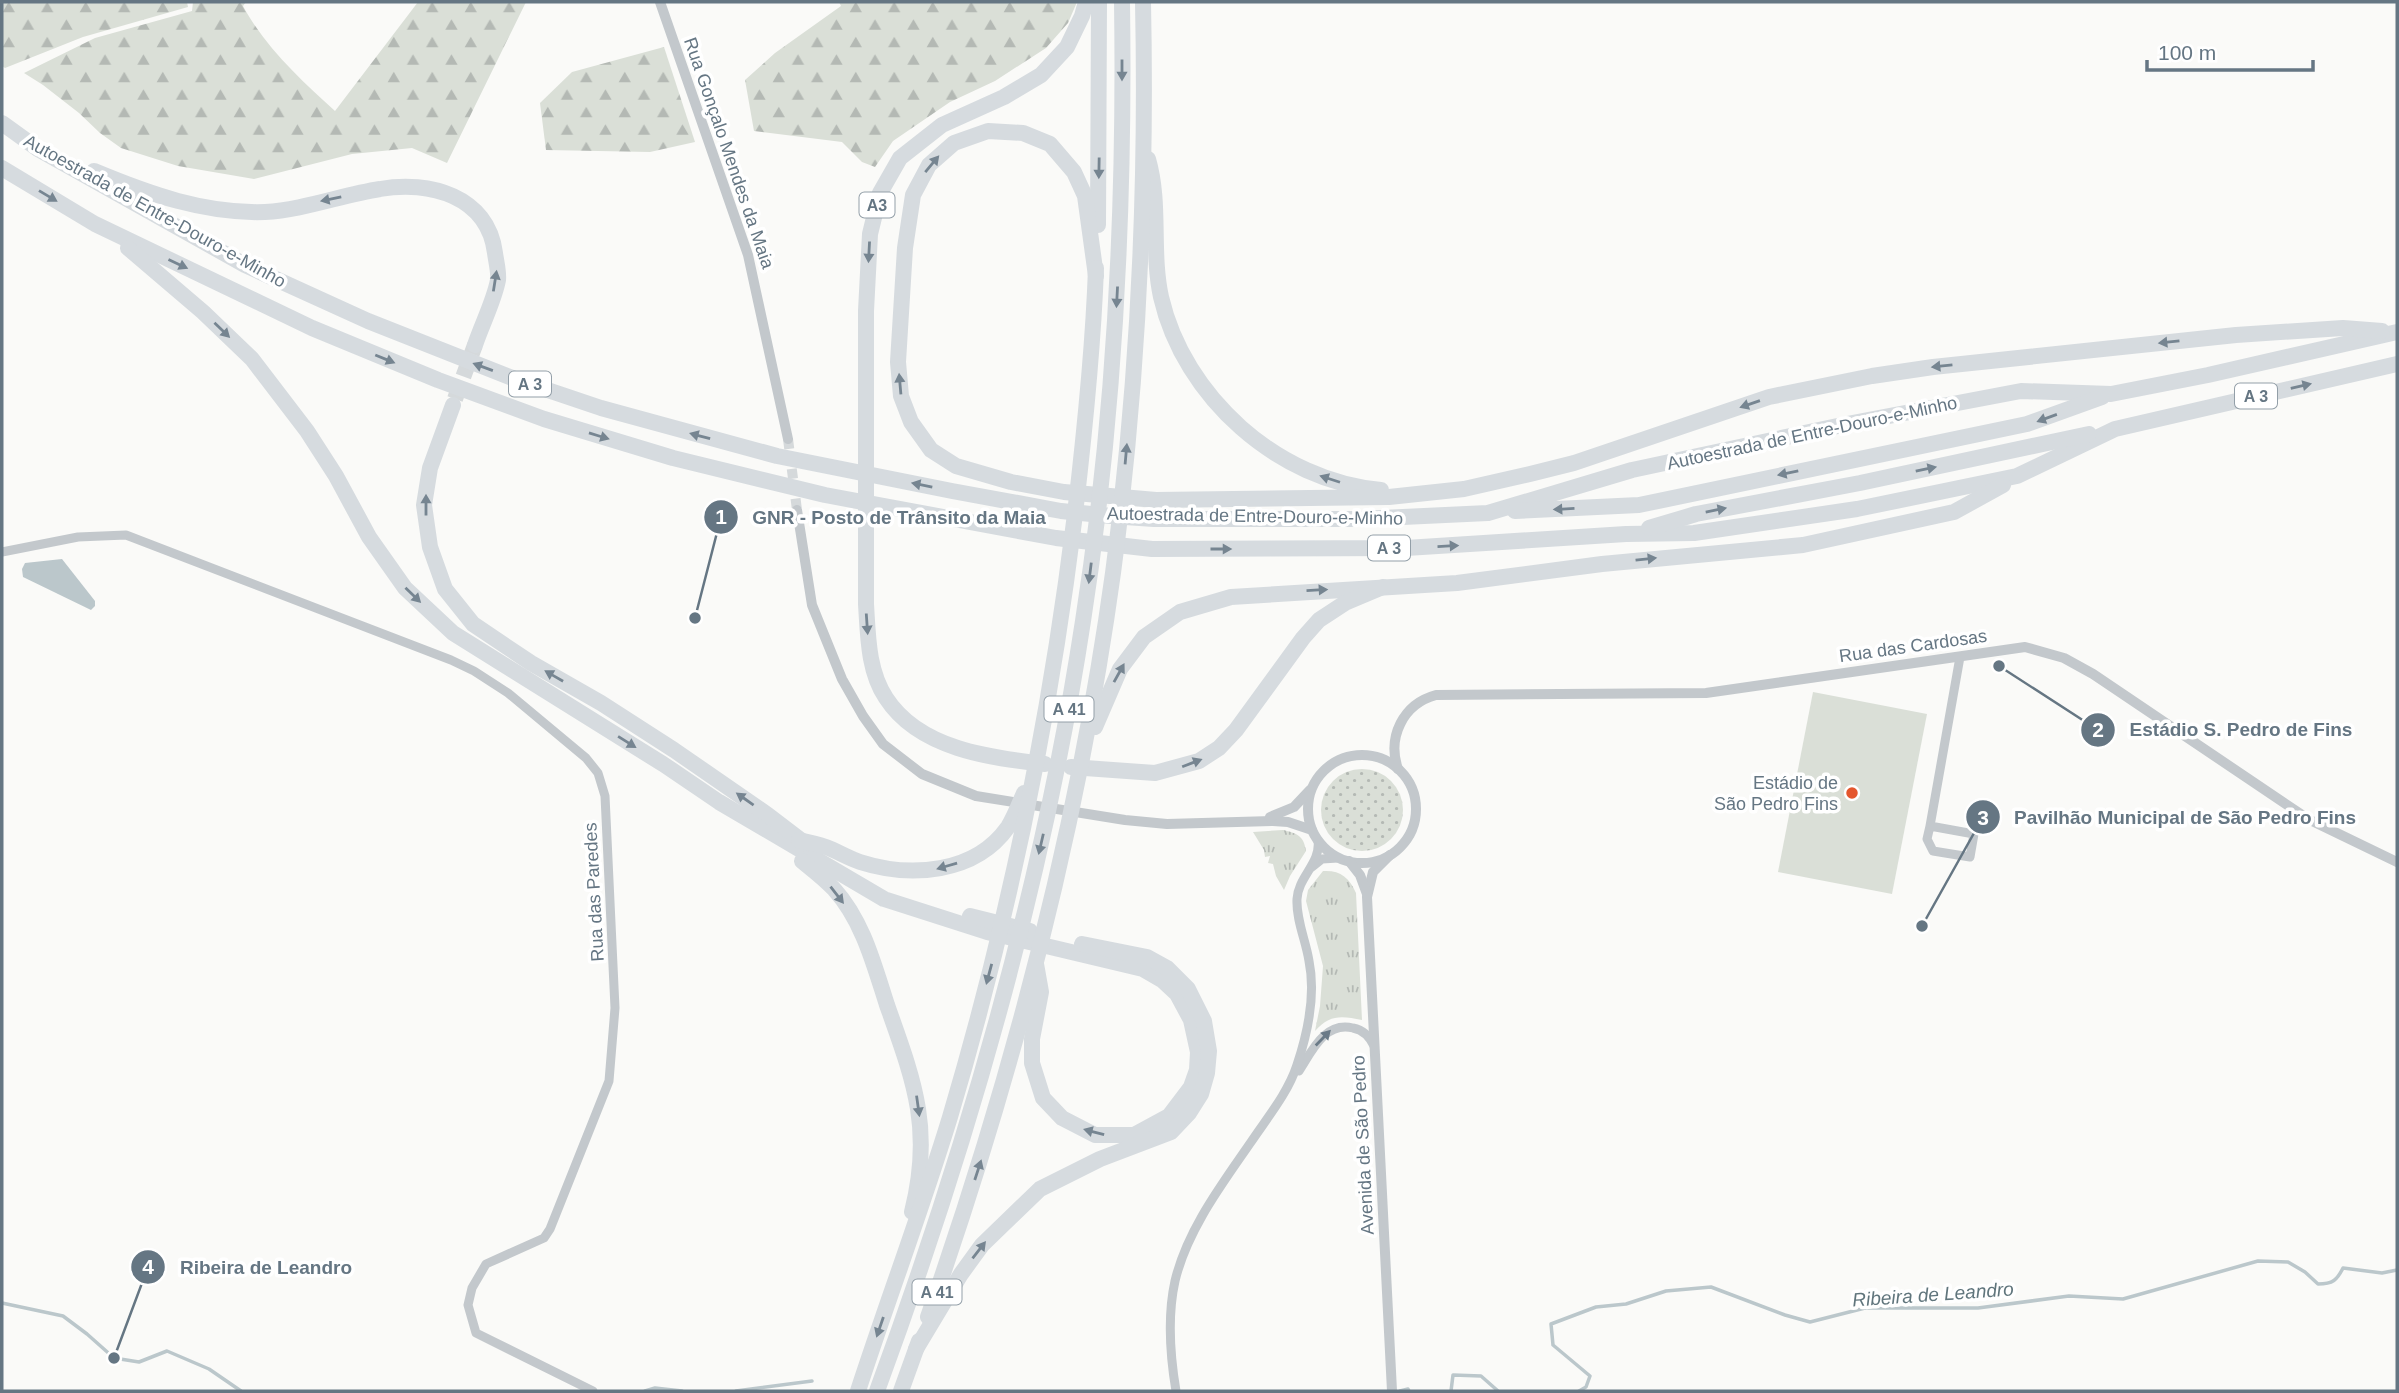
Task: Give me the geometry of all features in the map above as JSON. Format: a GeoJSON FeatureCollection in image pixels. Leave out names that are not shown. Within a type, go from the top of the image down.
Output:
{"type":"FeatureCollection","features":[{"type":"Feature","properties":{"kind":"highway","name":"A3"},"geometry":{"type":"LineString","coordinates":[[1086,2],[1067,47],[1041,75],[1004,97],[942,125],[900,158],[880,193],[870,234],[866,311],[866,604],[869,649],[886,699],[915,729],[935,741],[996,759],[1125,772],[1155,773],[1176,769],[1199,761],[1219,748],[1236,730],[1319,620],[1345,603],[1383,587]]}},
{"type":"Feature","properties":{"kind":"highway"},"geometry":{"type":"LineString","coordinates":[[858,1391],[951,1115],[1020,845],[1041,740],[1078,488],[1096,276],[1100,140],[1099,2]]}},
{"type":"Feature","properties":{"kind":"highway","name":"A 41"},"geometry":{"type":"LineString","coordinates":[[877,1391],[943,1205],[995,1030],[1033,880],[1071,697],[1090,574],[1112,374],[1121,189],[1122,2]]}},
{"type":"Feature","properties":{"kind":"highway","name":"A 41"},"geometry":{"type":"LineString","coordinates":[[901,1391],[985,1147],[1036,964],[1082,758],[1113,573],[1138,316],[1144,143],[1143,2]]}},
{"type":"Feature","properties":{"kind":"highway","name":"Autoestrada de Entre-Douro-e-Minho"},"geometry":{"type":"LineString","coordinates":[[2,124],[38,149],[199,241],[266,275],[368,321],[515,379],[601,408],[777,456],[1061,510],[1154,519],[1360,520],[1488,513],[1632,470],[1847,424],[2021,391],[2111,394],[2397,332]]}},
{"type":"Feature","properties":{"kind":"highway"},"geometry":{"type":"LineString","coordinates":[[1096,276],[1090,244],[1089,215],[1082,188],[1074,172],[1050,144],[1023,133],[988,131],[954,143],[929,165],[913,195],[905,248],[898,362],[901,396],[911,422],[930,450],[956,466],[1011,482],[1065,492],[1156,500],[1338,499],[1421,494],[1464,489],[1574,463],[1769,397],[1872,376],[1933,367],[2236,335],[2343,328],[2397,332]]}},
{"type":"Feature","properties":{"kind":"highway"},"geometry":{"type":"LineString","coordinates":[[1144,143],[1155,183],[1155,239],[1161,295],[1177,342],[1211,396],[1255,440],[1306,470],[1359,487],[1421,494]]}},
{"type":"Feature","properties":{"kind":"highway"},"geometry":{"type":"LineString","coordinates":[[38,149],[178,202],[217,209],[267,212],[383,188],[431,189],[461,198],[481,216],[494,245],[498,278],[475,345]]}},
{"type":"Feature","properties":{"kind":"highway","name":"Autoestrada de Entre-Douro-e-Minho"},"geometry":{"type":"LineString","coordinates":[[2,168],[95,224],[291,318],[376,355],[544,419],[662,454],[785,486],[1056,538],[1152,549],[1417,547],[1626,534],[1694,533],[1830,513],[2017,476],[2115,429],[2397,364]]}},
{"type":"Feature","properties":{"kind":"highway"},"geometry":{"type":"LineString","coordinates":[[95,224],[141,257],[252,359],[307,431],[336,476],[369,537],[405,588],[453,633],[769,833],[884,899],[1089,951],[1143,969],[1162,980],[1177,994],[1191,1020],[1198,1052],[1197,1070],[1191,1087],[1169,1116],[1134,1135],[1095,1135],[1062,1118],[1042,1098],[1032,1063],[1032,1039],[1041,992],[1036,964]]}},
{"type":"Feature","properties":{"kind":"highway","name":"A 3"},"geometry":{"type":"LineString","coordinates":[[1488,513],[1639,505],[2027,425],[2111,394]]}},
{"type":"Feature","properties":{"kind":"highway"},"geometry":{"type":"LineString","coordinates":[[453,405],[430,468],[424,505],[430,547],[445,589],[472,624],[674,750],[768,815],[799,840],[847,869],[888,889],[988,927]]}},
{"type":"Feature","properties":{"kind":"highway","name":"A 3"},"geometry":{"type":"LineString","coordinates":[[1626,534],[1696,514],[1860,483],[2115,429]]}},
{"type":"Feature","properties":{"kind":"highway"},"geometry":{"type":"LineString","coordinates":[[1082,758],[1120,669],[1144,637],[1180,612],[1231,597],[1457,583],[1602,564],[1803,545],[1954,512],[2017,476]]}},
{"type":"Feature","properties":{"kind":"highway"},"geometry":{"type":"LineString","coordinates":[[799,840],[891,870],[928,871],[959,863],[985,848],[1008,826],[1027,786],[1041,740]]}},
{"type":"Feature","properties":{"kind":"highway"},"geometry":{"type":"LineString","coordinates":[[769,833],[835,890],[849,911],[865,939],[906,1054],[915,1084],[922,1146],[903,1262]]}},
{"type":"Feature","properties":{"kind":"highway"},"geometry":{"type":"LineString","coordinates":[[916,1349],[982,1245],[1040,1189],[1100,1159],[1171,1132],[1189,1113],[1201,1094],[1209,1051],[1204,1021],[1188,989],[1167,968],[1147,957],[1089,951]]}},
{"type":"Feature","properties":{"kind":"street","name":"Rua Gonçalo Mendes da Maia"},"geometry":{"type":"LineString","coordinates":[[660,2],[748,255],[789,439]]}},
{"type":"Feature","properties":{"kind":"street"},"geometry":{"type":"LineString","coordinates":[[797,510],[812,605],[842,679],[883,744],[922,774],[976,796],[1125,820],[1202,824],[1257,820],[1288,822],[1315,835],[1343,860]]}},
{"type":"Feature","properties":{"kind":"street","name":"Rua das Paredes"},"geometry":{"type":"LineString","coordinates":[[2,552],[78,537],[126,535],[474,671],[526,707],[586,758],[598,773],[605,796],[615,1008],[609,1081],[550,1229],[544,1238],[486,1264],[471,1288],[468,1305],[476,1333],[593,1391]]}},
{"type":"Feature","properties":{"kind":"street","name":"Rua das Cardosas"},"geometry":{"type":"LineString","coordinates":[[1362,755],[1380,751],[1390,745],[1410,707],[1421,699],[1436,695],[1706,693],[2025,647],[2064,658],[2093,674],[2308,819],[2397,862]]}},
{"type":"Feature","properties":{"kind":"street"},"geometry":{"type":"LineString","coordinates":[[1930,826],[1974,834],[1970,857],[1933,851],[1927,839],[1960,657]]}},
{"type":"Feature","properties":{"kind":"street"},"geometry":{"type":"LineString","coordinates":[[1396,736],[1394,748],[1398,769]]}},
{"type":"Feature","properties":{"kind":"street"},"geometry":{"type":"LineString","coordinates":[[1257,820],[1285,813],[1294,807],[1321,774],[1340,760],[1362,755],[1388,762],[1398,769],[1409,782],[1415,798],[1416,814],[1407,838],[1390,855],[1364,863],[1322,859],[1309,870]]}},
{"type":"Feature","properties":{"kind":"street"},"geometry":{"type":"LineString","coordinates":[[1284,1093],[1297,1067],[1313,993],[1310,962],[1297,907],[1297,893],[1301,881],[1317,856],[1308,806],[1315,783]]}},
{"type":"Feature","properties":{"kind":"street","name":"Avenida de São Pedro"},"geometry":{"type":"LineString","coordinates":[[1367,897],[1373,872],[1390,855]]}},
{"type":"Feature","properties":{"kind":"street","name":"Avenida de São Pedro"},"geometry":{"type":"LineString","coordinates":[[1343,860],[1360,875],[1367,897],[1392,1391]]}},
{"type":"Feature","properties":{"kind":"street"},"geometry":{"type":"LineString","coordinates":[[1176,1391],[1170,1328],[1175,1280],[1191,1237],[1220,1186],[1316,1044],[1328,1031],[1339,1026],[1359,1030],[1371,1040],[1376,1050]]}},
{"type":"Feature","properties":{"kind":"green space"},"geometry":{"type":"Polygon","coordinates":[[[2,2],[187,2],[188,7],[83,37],[5,68],[2,66],[2,2]]]}},
{"type":"Feature","properties":{"kind":"green space"},"geometry":{"type":"Polygon","coordinates":[[[193,2],[246,2],[243,6],[273,49],[335,111],[418,2],[526,2],[447,163],[412,148],[352,154],[254,179],[178,166],[121,148],[43,85],[24,73],[95,38],[192,11],[193,2]]]}},
{"type":"Feature","properties":{"kind":"green space"},"geometry":{"type":"Polygon","coordinates":[[[839,2],[1077,2],[1068,23],[1046,48],[995,81],[950,102],[893,141],[875,167],[862,162],[842,142],[754,131],[745,80],[775,53],[841,6],[839,2]]]}},
{"type":"Feature","properties":{"kind":"green space"},"geometry":{"type":"Polygon","coordinates":[[[664,47],[695,142],[650,152],[546,150],[540,103],[572,72],[664,47]]]}},
{"type":"Feature","properties":{"kind":"green space","name":"Estádio de São Pedro Fins"},"geometry":{"type":"Polygon","coordinates":[[[1813,692],[1927,714],[1892,894],[1778,872],[1813,692]]]}},
{"type":"Feature","properties":{"kind":"green space"},"geometry":{"type":"Polygon","coordinates":[[[1362,769],[1378,772],[1391,781],[1400,794],[1403,810],[1400,826],[1391,839],[1378,848],[1362,851],[1346,848],[1333,839],[1324,826],[1321,810],[1324,794],[1333,781],[1346,772],[1362,769]]]}},
{"type":"Feature","properties":{"kind":"green space"},"geometry":{"type":"Polygon","coordinates":[[[1283,830],[1299,836],[1306,851],[1284,890],[1273,864],[1268,863],[1270,856],[1265,857],[1264,850],[1253,832],[1283,830]]]}},
{"type":"Feature","properties":{"kind":"green space"},"geometry":{"type":"Polygon","coordinates":[[[1323,871],[1343,876],[1356,893],[1362,1020],[1331,1019],[1315,1031],[1323,966],[1306,901],[1308,890],[1323,871]]]}},
{"type":"Feature","properties":{"kind":"shaded area"},"geometry":{"type":"Polygon","coordinates":[[[62,559],[95,601],[91,610],[23,577],[22,569],[25,563],[62,559]]]}},
{"type":"Feature","properties":{"kind":"waterway","name":"Ribeira de Leandro"},"geometry":{"type":"LineString","coordinates":[[1579,1391],[1586,1387],[1590,1376],[1553,1345],[1551,1324],[1596,1307],[1626,1304],[1666,1291],[1711,1287],[1810,1322],[1865,1308],[1978,1308],[2069,1296],[2123,1299],[2258,1261],[2288,1262],[2318,1284],[2334,1280],[2343,1268],[2382,1273],[2397,1270]]}},
{"type":"Feature","properties":{"kind":"waterway","name":"Ribeira de Leandro"},"geometry":{"type":"LineString","coordinates":[[2,1303],[63,1316],[114,1358],[139,1362],[167,1351],[209,1369],[241,1391]]}},
{"type":"Feature","properties":{"kind":"waterway","name":"Ribeira de Leandro"},"geometry":{"type":"LineString","coordinates":[[1451,1391],[1453,1375],[1481,1376],[1498,1391]]}},
{"type":"Feature","properties":{"kind":"waterway","name":"Ribeira de Leandro"},"geometry":{"type":"LineString","coordinates":[[736,1391],[812,1381]]}},
{"type":"Feature","properties":{"kind":"waterway","name":"Ribeira de Leandro"},"geometry":{"type":"LineString","coordinates":[[645,1391],[655,1388],[682,1391]]}},
{"type":"Feature","properties":{"kind":"waterway","name":"Ribeira de Leandro"},"geometry":{"type":"LineString","coordinates":[[1400,1391],[1409,1391]]}},
{"type":"Feature","properties":{"kind":"tunnel"},"geometry":{"type":"LineString","coordinates":[[455,399],[475,345]]}},
{"type":"Feature","properties":{"kind":"tunnel"},"geometry":{"type":"LineString","coordinates":[[788,439],[797,510]]}},
{"type":"Feature","properties":{"kind":"place","name":"GNR - Posto de Trânsito da Maia"},"geometry":{"type":"Point","coordinates":[695,618]}},
{"type":"Feature","properties":{"kind":"place","name":"Estádio S. Pedro de Fins"},"geometry":{"type":"Point","coordinates":[1999,666]}},
{"type":"Feature","properties":{"kind":"place","name":"Estádio de São Pedro Fins"},"geometry":{"type":"Point","coordinates":[1852,793]}},
{"type":"Feature","properties":{"kind":"place","name":"Pavilhão Municipal de São Pedro Fins"},"geometry":{"type":"Point","coordinates":[1922,926]}},
{"type":"Feature","properties":{"kind":"place","name":"Ribeira de Leandro"},"geometry":{"type":"Point","coordinates":[114,1358]}}]}
